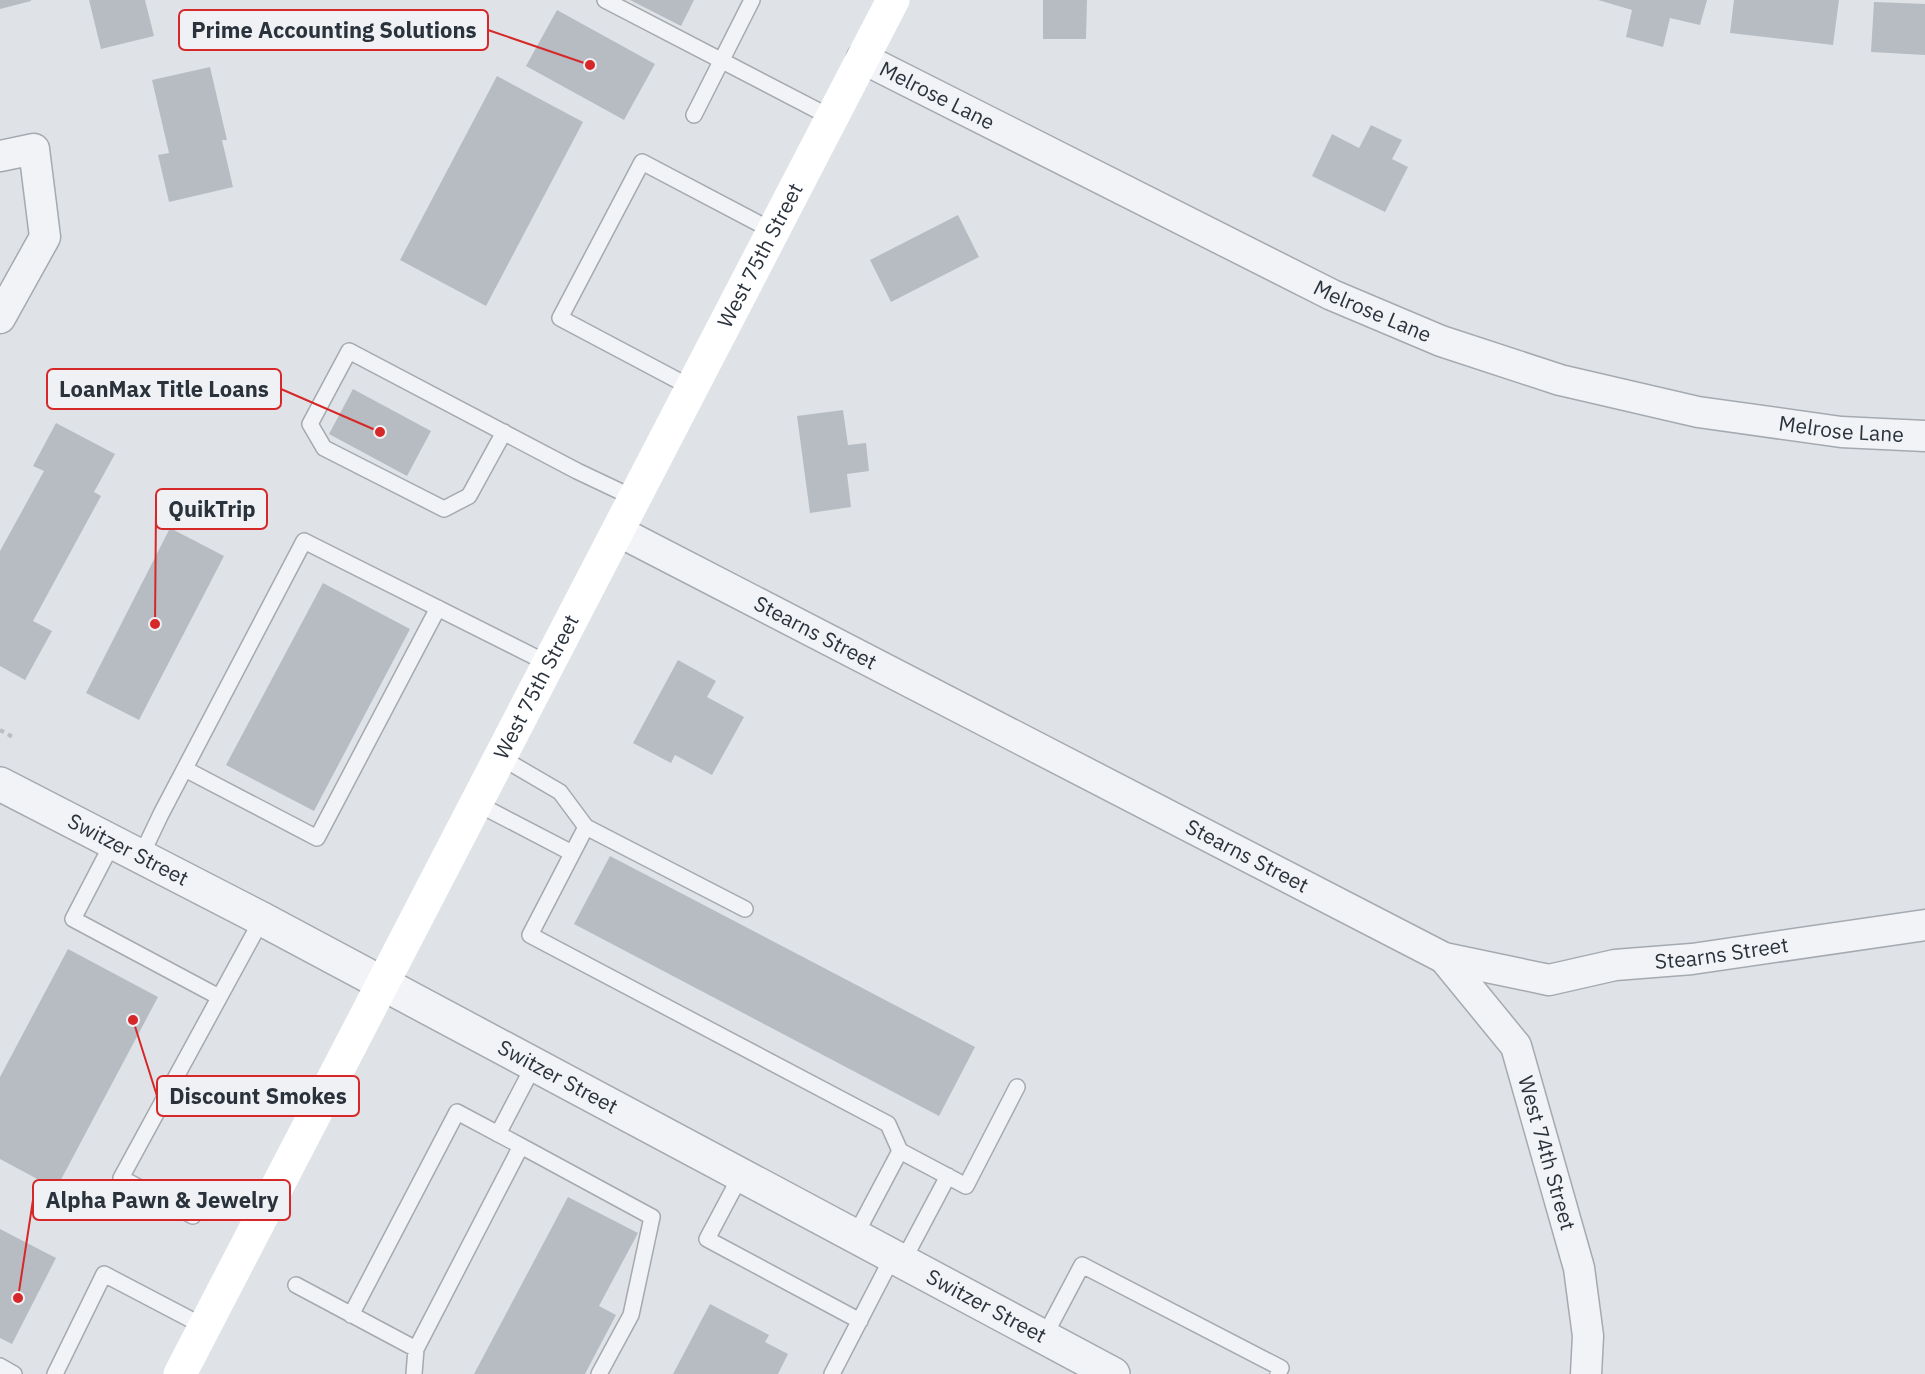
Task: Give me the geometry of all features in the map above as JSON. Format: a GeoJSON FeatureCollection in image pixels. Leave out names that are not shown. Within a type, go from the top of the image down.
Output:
{"type":"FeatureCollection","features":[{"type":"Feature","properties":{"kind":"main road","name":"West 75th Street"},"geometry":{"type":"LineString","coordinates":[[180,1374],[892,0]]}},
{"type":"Feature","properties":{"kind":"street","name":"Melrose Lane"},"geometry":{"type":"LineString","coordinates":[[862,58],[1332,295],[1442,341],[1560,380],[1698,412],[1841,432],[1925,436]]}},
{"type":"Feature","properties":{"kind":"street"},"geometry":{"type":"LineString","coordinates":[[0,156],[34,149],[45,237],[0,318]]}},
{"type":"Feature","properties":{"kind":"street","name":"Stearns Street"},"geometry":{"type":"LineString","coordinates":[[618,531],[1444,958],[1549,980],[1615,965],[1692,959],[1925,925]]}},
{"type":"Feature","properties":{"kind":"street","name":"Switzer Street"},"geometry":{"type":"LineString","coordinates":[[0,784],[262,919],[1113,1374]]}},
{"type":"Feature","properties":{"kind":"street","name":"West 74th Street"},"geometry":{"type":"LineString","coordinates":[[1444,958],[1516,1046],[1579,1268],[1588,1336],[1586,1374]]}},
{"type":"Feature","properties":{"kind":"lane"},"geometry":{"type":"LineString","coordinates":[[605,0],[832,118]]}},
{"type":"Feature","properties":{"kind":"lane"},"geometry":{"type":"LineString","coordinates":[[694,115],[752,0]]}},
{"type":"Feature","properties":{"kind":"lane"},"geometry":{"type":"LineString","coordinates":[[692,388],[560,318],[642,162],[773,231]]}},
{"type":"Feature","properties":{"kind":"lane"},"geometry":{"type":"LineString","coordinates":[[504,432],[469,496],[444,509],[324,448],[310,424],[349,351],[504,432],[577,471],[634,498]]}},
{"type":"Feature","properties":{"kind":"lane"},"geometry":{"type":"LineString","coordinates":[[219,997],[73,919],[185,769],[304,541],[549,664]]}},
{"type":"Feature","properties":{"kind":"lane"},"geometry":{"type":"LineString","coordinates":[[185,769],[317,838],[438,608]]}},
{"type":"Feature","properties":{"kind":"lane"},"geometry":{"type":"LineString","coordinates":[[500,757],[560,792],[586,826],[745,909]]}},
{"type":"Feature","properties":{"kind":"lane"},"geometry":{"type":"LineString","coordinates":[[476,803],[572,853]]}},
{"type":"Feature","properties":{"kind":"lane"},"geometry":{"type":"LineString","coordinates":[[586,826],[530,935],[888,1124],[900,1151],[966,1186],[1017,1086]]}},
{"type":"Feature","properties":{"kind":"lane"},"geometry":{"type":"LineString","coordinates":[[193,1216],[121,1178],[262,919]]}},
{"type":"Feature","properties":{"kind":"lane"},"geometry":{"type":"LineString","coordinates":[[498,1134],[534,1065]]}},
{"type":"Feature","properties":{"kind":"lane"},"geometry":{"type":"LineString","coordinates":[[351,1315],[457,1112],[652,1217],[631,1315],[599,1374]]}},
{"type":"Feature","properties":{"kind":"lane"},"geometry":{"type":"LineString","coordinates":[[414,1374],[416,1349],[521,1146]]}},
{"type":"Feature","properties":{"kind":"lane"},"geometry":{"type":"LineString","coordinates":[[855,1236],[900,1151]]}},
{"type":"Feature","properties":{"kind":"lane"},"geometry":{"type":"LineString","coordinates":[[741,1175],[707,1239],[860,1320]]}},
{"type":"Feature","properties":{"kind":"lane"},"geometry":{"type":"LineString","coordinates":[[832,1374],[860,1320],[948,1176]]}},
{"type":"Feature","properties":{"kind":"lane"},"geometry":{"type":"LineString","coordinates":[[1044,1337],[1082,1265],[1281,1368],[1278,1374]]}},
{"type":"Feature","properties":{"kind":"lane"},"geometry":{"type":"LineString","coordinates":[[55,1374],[104,1274],[204,1326]]}},
{"type":"Feature","properties":{"kind":"lane"},"geometry":{"type":"LineString","coordinates":[[296,1285],[416,1349]]}},
{"type":"Feature","properties":{"kind":"lane"},"geometry":{"type":"LineString","coordinates":[[0,1366],[14,1374]]}},
{"type":"Feature","properties":{"kind":"path"},"geometry":{"type":"LineString","coordinates":[[0,730],[13,737]]}},
{"type":"Feature","properties":{"kind":"building"},"geometry":{"type":"Polygon","coordinates":[[[0,0],[31,0],[31,1],[0,9],[0,0]]]}},
{"type":"Feature","properties":{"kind":"building"},"geometry":{"type":"Polygon","coordinates":[[[89,0],[145,0],[154,36],[101,49],[89,0]]]}},
{"type":"Feature","properties":{"kind":"building"},"geometry":{"type":"Polygon","coordinates":[[[630,0],[694,0],[681,26],[630,0]]]}},
{"type":"Feature","properties":{"kind":"building"},"geometry":{"type":"Polygon","coordinates":[[[1043,0],[1087,0],[1086,39],[1043,39],[1043,0]]]}},
{"type":"Feature","properties":{"kind":"building"},"geometry":{"type":"Polygon","coordinates":[[[1598,0],[1707,0],[1700,25],[1670,18],[1663,47],[1626,37],[1632,10],[1598,0]]]}},
{"type":"Feature","properties":{"kind":"building"},"geometry":{"type":"Polygon","coordinates":[[[1734,0],[1839,0],[1833,45],[1730,33],[1734,0]]]}},
{"type":"Feature","properties":{"kind":"building"},"geometry":{"type":"Polygon","coordinates":[[[1874,2],[1925,4],[1925,55],[1871,52],[1874,2]]]}},
{"type":"Feature","properties":{"kind":"building"},"geometry":{"type":"Polygon","coordinates":[[[557,10],[655,64],[624,120],[526,66],[557,10]]]}},
{"type":"Feature","properties":{"kind":"building"},"geometry":{"type":"Polygon","coordinates":[[[210,67],[227,140],[222,140],[233,187],[169,202],[158,155],[169,153],[152,80],[210,67]]]}},
{"type":"Feature","properties":{"kind":"building"},"geometry":{"type":"Polygon","coordinates":[[[497,76],[583,122],[486,306],[400,260],[497,76]]]}},
{"type":"Feature","properties":{"kind":"building"},"geometry":{"type":"Polygon","coordinates":[[[1371,125],[1402,140],[1392,159],[1408,167],[1385,212],[1312,176],[1332,134],[1359,148],[1371,125]]]}},
{"type":"Feature","properties":{"kind":"building"},"geometry":{"type":"Polygon","coordinates":[[[958,215],[979,257],[891,302],[870,260],[958,215]]]}},
{"type":"Feature","properties":{"kind":"building"},"geometry":{"type":"Polygon","coordinates":[[[353,389],[431,431],[407,476],[329,434],[353,389]]]}},
{"type":"Feature","properties":{"kind":"building"},"geometry":{"type":"Polygon","coordinates":[[[843,410],[848,445],[866,443],[869,471],[847,474],[851,507],[810,513],[797,416],[843,410]]]}},
{"type":"Feature","properties":{"kind":"building"},"geometry":{"type":"Polygon","coordinates":[[[56,423],[115,454],[94,492],[101,496],[33,621],[52,631],[25,680],[0,666],[0,551],[44,471],[33,466],[56,423]]]}},
{"type":"Feature","properties":{"kind":"building"},"geometry":{"type":"Polygon","coordinates":[[[170,528],[224,556],[139,720],[86,693],[170,528]]]}},
{"type":"Feature","properties":{"kind":"building"},"geometry":{"type":"Polygon","coordinates":[[[323,583],[410,629],[314,811],[226,765],[323,583]]]}},
{"type":"Feature","properties":{"kind":"building"},"geometry":{"type":"Polygon","coordinates":[[[678,660],[716,681],[707,697],[744,717],[712,775],[675,755],[671,763],[633,743],[678,660]]]}},
{"type":"Feature","properties":{"kind":"building"},"geometry":{"type":"Polygon","coordinates":[[[610,856],[975,1047],[939,1116],[574,924],[610,856]]]}},
{"type":"Feature","properties":{"kind":"building"},"geometry":{"type":"Polygon","coordinates":[[[68,949],[158,997],[56,1189],[0,1159],[0,1077],[68,949]]]}},
{"type":"Feature","properties":{"kind":"building"},"geometry":{"type":"Polygon","coordinates":[[[568,1197],[638,1233],[599,1306],[616,1315],[585,1374],[474,1374],[568,1197]]]}},
{"type":"Feature","properties":{"kind":"building"},"geometry":{"type":"Polygon","coordinates":[[[0,1229],[56,1258],[12,1344],[0,1338],[0,1229]]]}},
{"type":"Feature","properties":{"kind":"building"},"geometry":{"type":"Polygon","coordinates":[[[710,1304],[769,1335],[765,1342],[788,1354],[778,1374],[673,1374],[710,1304]]]}},
{"type":"Feature","properties":{"kind":"place","name":"Prime Accounting Solutions"},"geometry":{"type":"Point","coordinates":[590,65]}},
{"type":"Feature","properties":{"kind":"place","name":"LoanMax Title Loans"},"geometry":{"type":"Point","coordinates":[380,432]}},
{"type":"Feature","properties":{"kind":"place","name":"QuikTrip"},"geometry":{"type":"Point","coordinates":[155,624]}},
{"type":"Feature","properties":{"kind":"place","name":"Discount Smokes"},"geometry":{"type":"Point","coordinates":[133,1020]}},
{"type":"Feature","properties":{"kind":"place","name":"Alpha Pawn & Jewelry"},"geometry":{"type":"Point","coordinates":[18,1298]}}]}
